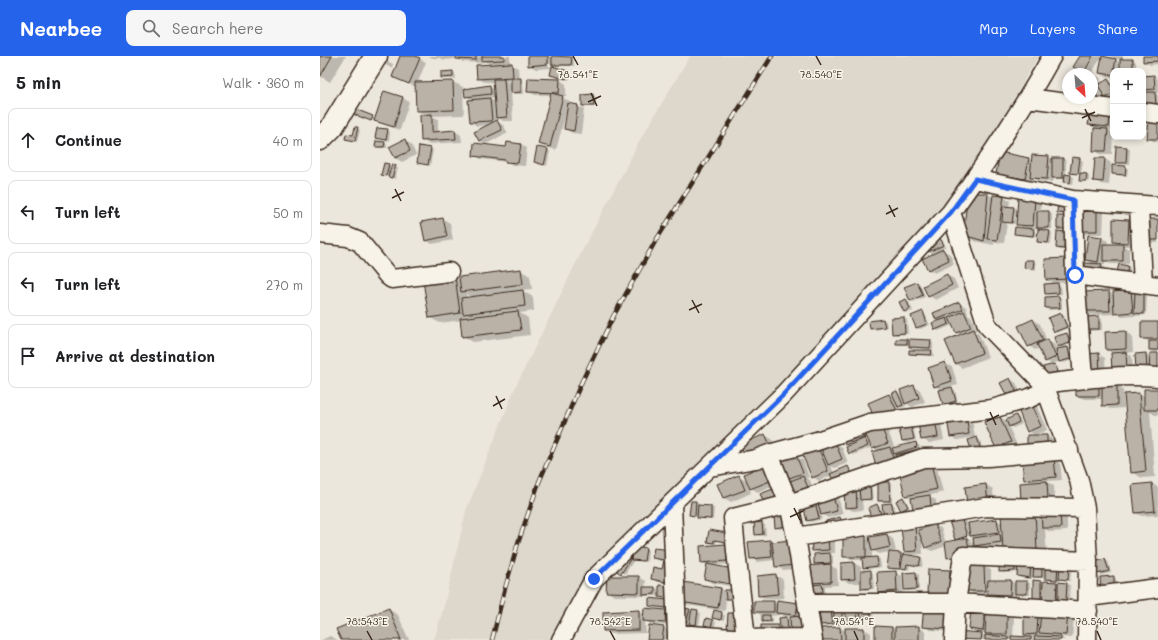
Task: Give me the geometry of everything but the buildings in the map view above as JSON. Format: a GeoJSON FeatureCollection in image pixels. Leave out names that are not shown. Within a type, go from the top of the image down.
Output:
{"type":"FeatureCollection","features":[{"type":"Feature","properties":{"kind":"main road"},"geometry":{"type":"LineString","coordinates":[[320,133],[324,117],[362,56]]}},
{"type":"Feature","properties":{"kind":"main road"},"geometry":{"type":"LineString","coordinates":[[320,139],[332,127],[376,56]]}},
{"type":"Feature","properties":{"kind":"street"},"geometry":{"type":"LineString","coordinates":[[562,640],[594,579],[783,395],[951,212],[975,179],[1028,98],[1052,56]]}},
{"type":"Feature","properties":{"kind":"street"},"geometry":{"type":"LineString","coordinates":[[1028,98],[1110,109]]}},
{"type":"Feature","properties":{"kind":"street"},"geometry":{"type":"LineString","coordinates":[[1146,112],[1158,114]]}},
{"type":"Feature","properties":{"kind":"street"},"geometry":{"type":"LineString","coordinates":[[975,179],[1073,200],[1139,206],[1158,206]]}},
{"type":"Feature","properties":{"kind":"street"},"geometry":{"type":"LineString","coordinates":[[1073,200],[1075,275],[1082,379]]}},
{"type":"Feature","properties":{"kind":"street"},"geometry":{"type":"LineString","coordinates":[[1075,275],[1151,285],[1139,206]]}},
{"type":"Feature","properties":{"kind":"street"},"geometry":{"type":"LineString","coordinates":[[951,212],[987,325],[1045,387],[1079,480],[1085,508],[1088,561],[1087,640]]}},
{"type":"Feature","properties":{"kind":"street"},"geometry":{"type":"LineString","coordinates":[[320,234],[348,237],[360,242],[392,279],[449,272]]}},
{"type":"Feature","properties":{"kind":"street"},"geometry":{"type":"LineString","coordinates":[[710,467],[756,459],[817,441],[870,423],[992,409],[1030,398],[1045,387],[1082,379],[1130,375],[1158,377]]}},
{"type":"Feature","properties":{"kind":"street"},"geometry":{"type":"LineString","coordinates":[[746,639],[733,518],[789,504],[923,458],[988,457],[1069,450]]}},
{"type":"Feature","properties":{"kind":"street"},"geometry":{"type":"LineString","coordinates":[[769,454],[789,504],[796,537],[812,640]]}},
{"type":"Feature","properties":{"kind":"street"},"geometry":{"type":"LineString","coordinates":[[672,504],[677,637],[778,640],[806,638],[807,640]]}},
{"type":"Feature","properties":{"kind":"street"},"geometry":{"type":"LineString","coordinates":[[796,537],[986,507],[1085,508]]}},
{"type":"Feature","properties":{"kind":"street"},"geometry":{"type":"LineString","coordinates":[[954,640],[956,603],[963,556],[1088,561]]}},
{"type":"Feature","properties":{"kind":"street"},"geometry":{"type":"LineString","coordinates":[[807,603],[1088,604],[1158,588]]}},
{"type":"Feature","properties":{"kind":"shaded area"},"geometry":{"type":"Polygon","coordinates":[[[690,56],[1038,56],[959,194],[754,414],[590,576],[566,610],[552,640],[434,640],[444,606],[466,511],[515,388],[581,253],[640,140],[690,56]]]}},
{"type":"Feature","properties":{"kind":"railway"},"geometry":{"type":"LineString","coordinates":[[492,640],[518,543],[539,482],[582,381],[614,315],[655,242],[772,56]]}},
{"type":"Feature","properties":{"kind":"route"},"geometry":{"type":"LineString","coordinates":[[594,579],[783,395],[951,212],[975,179],[1073,200],[1075,275]]}}]}
